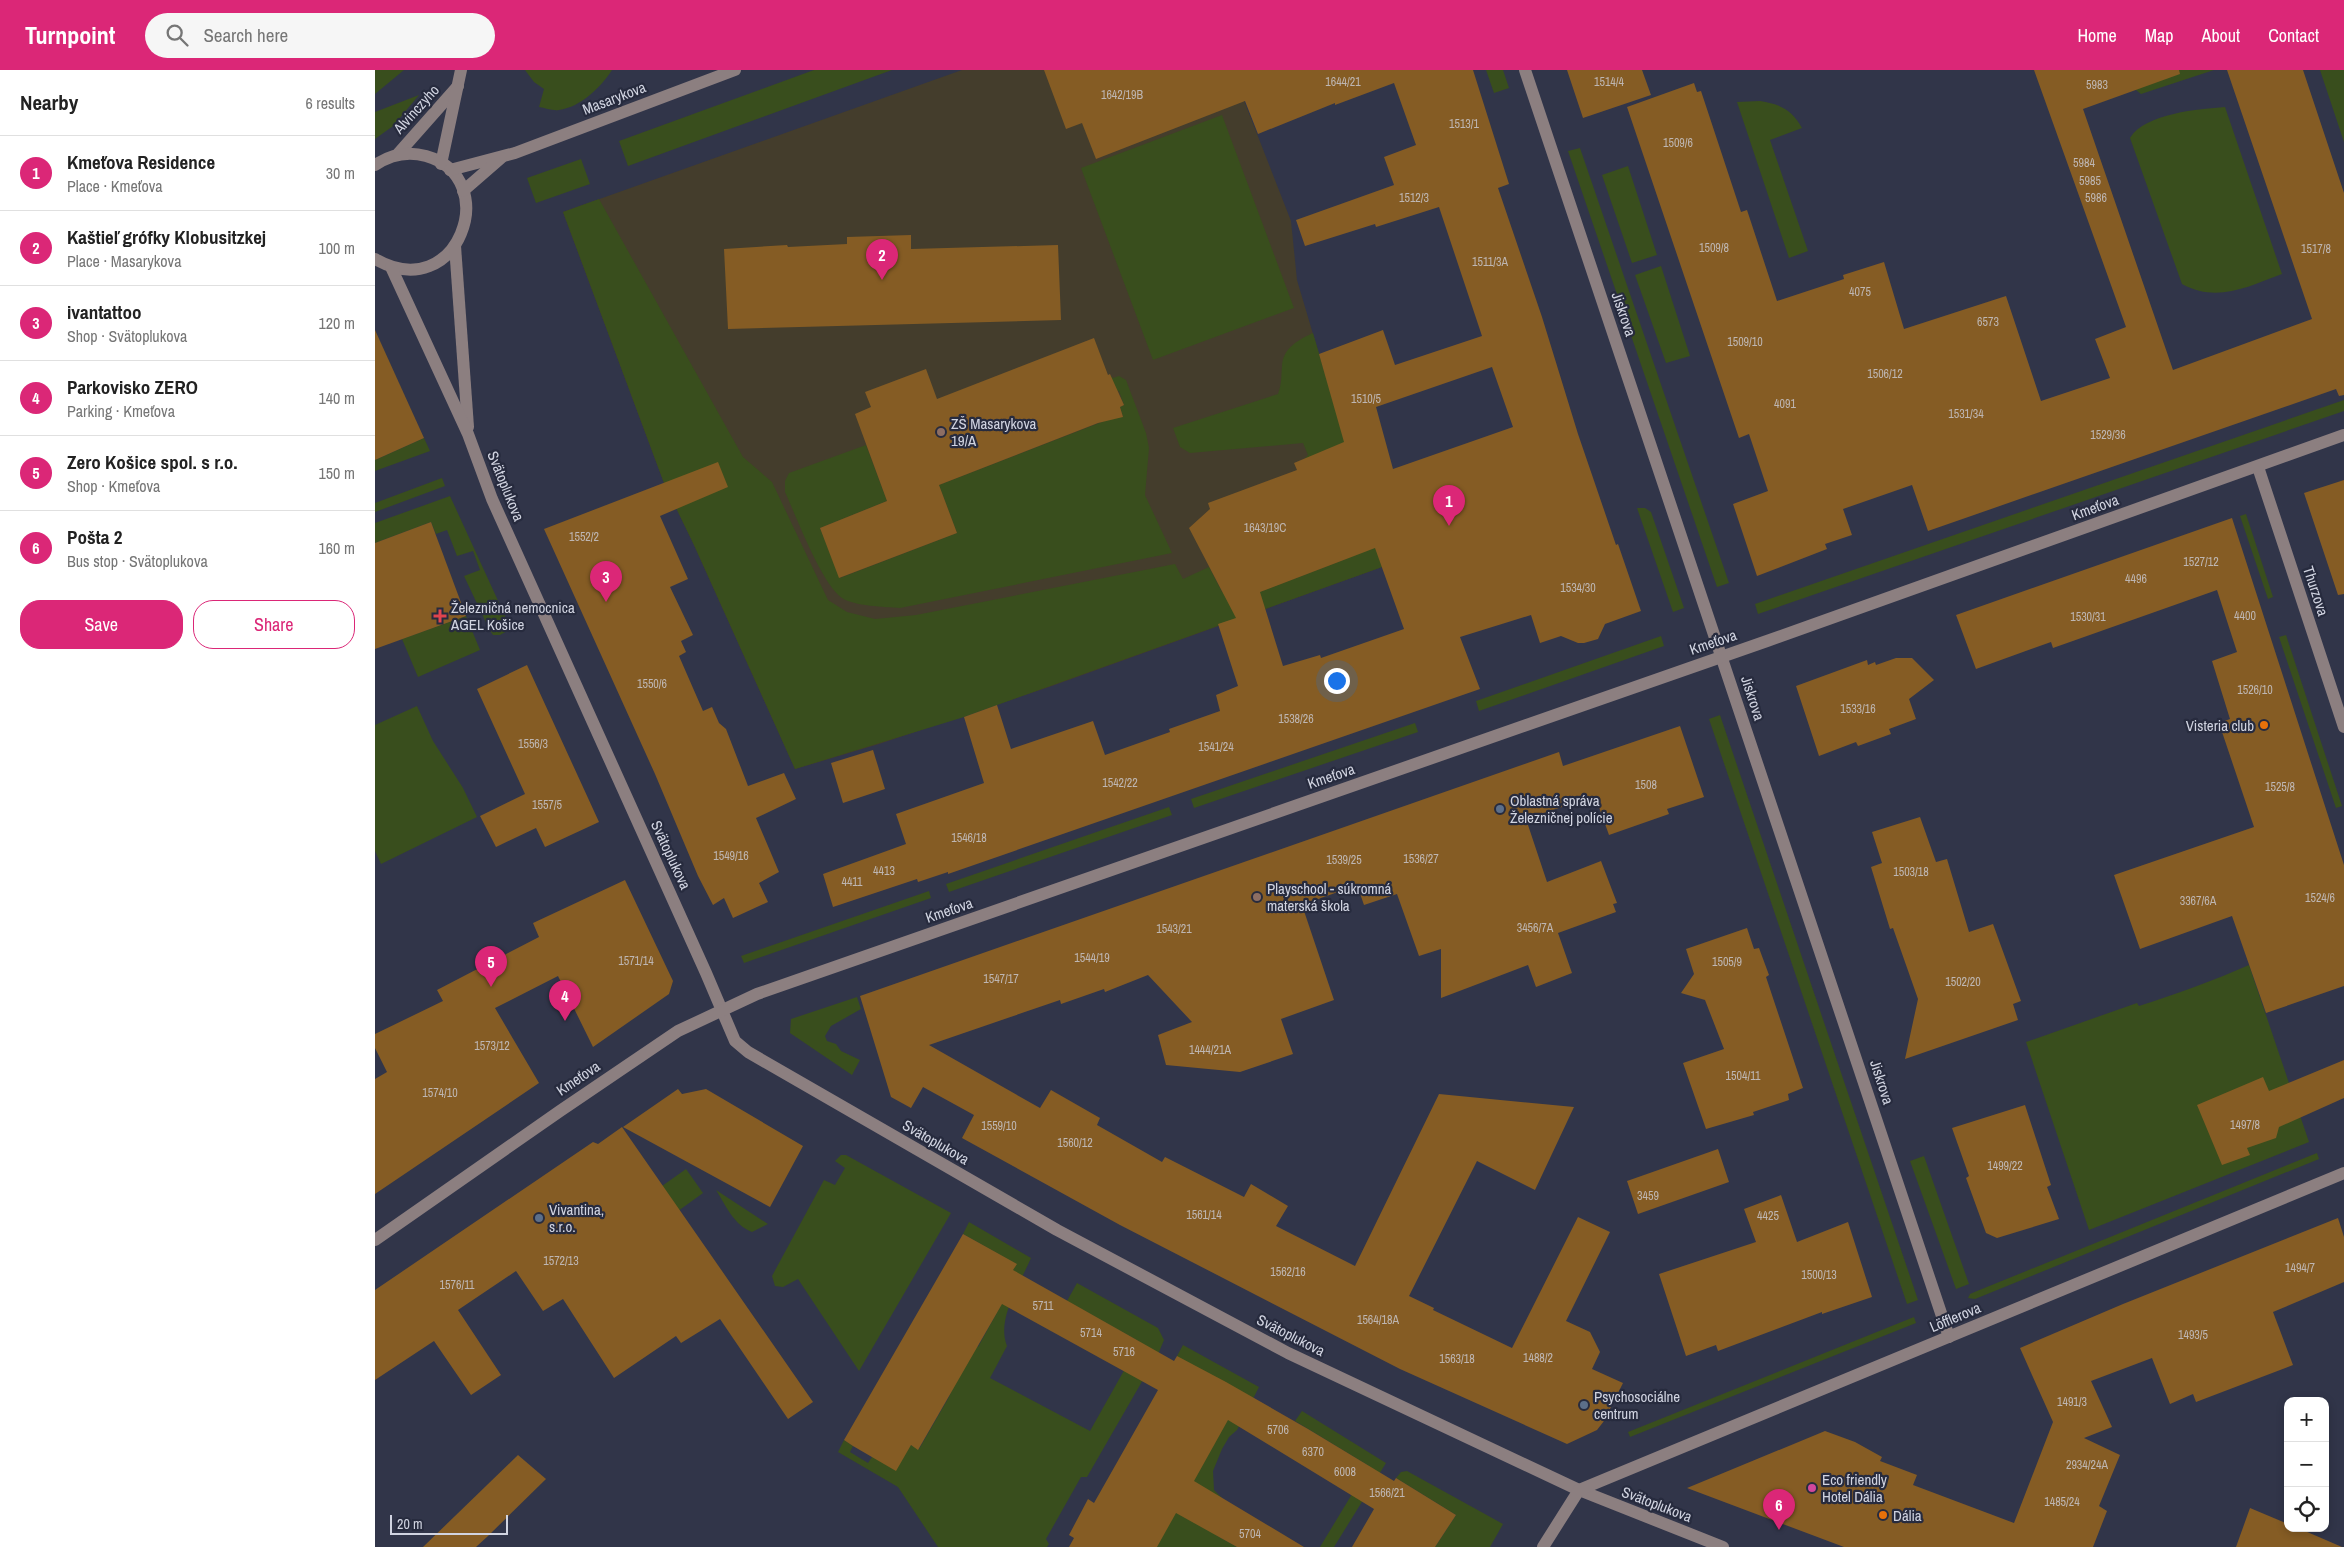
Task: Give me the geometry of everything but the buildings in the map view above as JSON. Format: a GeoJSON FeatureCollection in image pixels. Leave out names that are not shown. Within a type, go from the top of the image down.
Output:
{"type":"FeatureCollection","features":[{"type":"Feature","properties":{"kind":"street","name":"Alvinczyho"},"geometry":{"type":"LineString","coordinates":[[445,167],[461,70]]}},
{"type":"Feature","properties":{"kind":"street","name":"Masarykova"},"geometry":{"type":"LineString","coordinates":[[445,167],[503,156],[735,70]]}},
{"type":"Feature","properties":{"kind":"street","name":"Jiskrova"},"geometry":{"type":"LineString","coordinates":[[1525,70],[1949,1337]]}},
{"type":"Feature","properties":{"kind":"street","name":"Alvinczyho"},"geometry":{"type":"LineString","coordinates":[[397,155],[460,84]]}},
{"type":"Feature","properties":{"kind":"street"},"geometry":{"type":"LineString","coordinates":[[375,165],[397,155],[417,154],[445,167],[463,191],[467,205],[462,234],[455,246],[431,265],[407,270],[391,267],[375,259]]}},
{"type":"Feature","properties":{"kind":"street","name":"Masarykova"},"geometry":{"type":"LineString","coordinates":[[463,191],[503,156]]}},
{"type":"Feature","properties":{"kind":"street","name":"Svätoplukova"},"geometry":{"type":"LineString","coordinates":[[455,246],[468,434]]}},
{"type":"Feature","properties":{"kind":"street","name":"Svätoplukova"},"geometry":{"type":"LineString","coordinates":[[391,267],[468,434],[492,499],[735,1041],[748,1052],[1057,1230],[1288,1353],[1579,1490],[1723,1547]]}},
{"type":"Feature","properties":{"kind":"street","name":"Kmeťova"},"geometry":{"type":"LineString","coordinates":[[375,1240],[559,1111],[678,1031],[757,994],[1722,656],[2344,435]]}},
{"type":"Feature","properties":{"kind":"street","name":"Thurzova"},"geometry":{"type":"LineString","coordinates":[[2258,466],[2344,727]]}},
{"type":"Feature","properties":{"kind":"street","name":"Löfflerova"},"geometry":{"type":"LineString","coordinates":[[1579,1490],[2344,1173]]}},
{"type":"Feature","properties":{"kind":"street"},"geometry":{"type":"LineString","coordinates":[[1543,1547],[1579,1490]]}},
{"type":"Feature","properties":{"kind":"shaded area"},"geometry":{"type":"Polygon","coordinates":[[[962,70],[1232,70],[1291,221],[1297,280],[1382,567],[1049,687],[879,744],[795,769],[664,483],[563,212],[962,70]]]}},
{"type":"Feature","properties":{"kind":"green space"},"geometry":{"type":"Polygon","coordinates":[[[375,70],[404,70],[375,94],[375,70]]]}},
{"type":"Feature","properties":{"kind":"green space"},"geometry":{"type":"Polygon","coordinates":[[[525,70],[612,70],[602,83],[583,101],[567,108],[552,110],[539,107],[544,89],[534,82],[525,70]]]}},
{"type":"Feature","properties":{"kind":"green space"},"geometry":{"type":"Polygon","coordinates":[[[814,70],[892,70],[628,166],[619,141],[814,70]]]}},
{"type":"Feature","properties":{"kind":"green space"},"geometry":{"type":"Polygon","coordinates":[[[1486,70],[1503,70],[1509,88],[1494,93],[1486,70]]]}},
{"type":"Feature","properties":{"kind":"green space"},"geometry":{"type":"Polygon","coordinates":[[[2128,70],[2214,70],[2141,94],[2136,90],[2128,70]]]}},
{"type":"Feature","properties":{"kind":"green space"},"geometry":{"type":"Polygon","coordinates":[[[2320,70],[2344,70],[2344,142],[2320,70]]]}},
{"type":"Feature","properties":{"kind":"green space"},"geometry":{"type":"Polygon","coordinates":[[[419,95],[393,126],[375,139],[375,112],[419,95]]]}},
{"type":"Feature","properties":{"kind":"green space"},"geometry":{"type":"Polygon","coordinates":[[[1760,101],[1774,104],[1790,112],[1802,128],[1770,140],[1808,251],[1789,258],[1737,102],[1760,101]]]}},
{"type":"Feature","properties":{"kind":"green space"},"geometry":{"type":"Polygon","coordinates":[[[2225,107],[2282,274],[2244,288],[2220,293],[2195,290],[2182,284],[2130,138],[2137,130],[2160,118],[2188,111],[2225,107]]]}},
{"type":"Feature","properties":{"kind":"green space"},"geometry":{"type":"Polygon","coordinates":[[[1222,115],[1294,308],[1153,360],[1081,168],[1222,115]]]}},
{"type":"Feature","properties":{"kind":"green space"},"geometry":{"type":"Polygon","coordinates":[[[1580,148],[1729,583],[1717,587],[1568,151],[1580,148]]]}},
{"type":"Feature","properties":{"kind":"green space"},"geometry":{"type":"Polygon","coordinates":[[[581,159],[590,184],[536,203],[527,178],[581,159]]]}},
{"type":"Feature","properties":{"kind":"green space"},"geometry":{"type":"Polygon","coordinates":[[[1628,166],[1657,255],[1632,263],[1602,175],[1628,166]]]}},
{"type":"Feature","properties":{"kind":"green space"},"geometry":{"type":"Polygon","coordinates":[[[599,199],[743,457],[772,482],[828,600],[847,612],[875,619],[916,615],[1175,564],[1183,579],[1209,567],[1222,592],[1244,598],[1346,559],[1305,458],[1308,455],[1303,443],[1190,453],[1180,447],[1173,428],[1278,394],[1285,354],[1292,345],[1313,333],[1382,567],[964,717],[795,769],[664,483],[563,212],[599,199]]]}},
{"type":"Feature","properties":{"kind":"green space"},"geometry":{"type":"Polygon","coordinates":[[[1661,266],[1690,356],[1666,363],[1635,275],[1661,266]]]}},
{"type":"Feature","properties":{"kind":"green space"},"geometry":{"type":"Polygon","coordinates":[[[1119,376],[1126,380],[1146,433],[1149,448],[1145,495],[1172,553],[900,608],[854,603],[842,598],[834,590],[818,565],[785,492],[785,481],[789,473],[866,445],[887,501],[820,528],[840,578],[957,533],[939,485],[1120,415],[1123,417],[1120,407],[1124,405],[1119,391],[1114,392],[1109,377],[1113,378],[1119,376]]]}},
{"type":"Feature","properties":{"kind":"green space"},"geometry":{"type":"Polygon","coordinates":[[[2344,400],[2344,411],[1758,614],[1755,604],[2344,400]]]}},
{"type":"Feature","properties":{"kind":"green space"},"geometry":{"type":"Polygon","coordinates":[[[424,438],[430,451],[375,471],[375,460],[424,438]]]}},
{"type":"Feature","properties":{"kind":"green space"},"geometry":{"type":"Polygon","coordinates":[[[442,478],[445,486],[375,512],[375,503],[442,478]]]}},
{"type":"Feature","properties":{"kind":"green space"},"geometry":{"type":"Polygon","coordinates":[[[450,496],[511,629],[500,635],[493,635],[489,629],[464,576],[480,570],[473,551],[457,556],[447,530],[436,534],[431,522],[375,543],[375,523],[450,496]]]}},
{"type":"Feature","properties":{"kind":"green space"},"geometry":{"type":"Polygon","coordinates":[[[1637,508],[1645,508],[1651,512],[1684,608],[1673,612],[1637,508]]]}},
{"type":"Feature","properties":{"kind":"green space"},"geometry":{"type":"Polygon","coordinates":[[[2246,514],[2273,597],[2268,599],[2240,516],[2246,514]]]}},
{"type":"Feature","properties":{"kind":"green space"},"geometry":{"type":"Polygon","coordinates":[[[466,616],[480,650],[418,677],[402,639],[466,616]]]}},
{"type":"Feature","properties":{"kind":"green space"},"geometry":{"type":"Polygon","coordinates":[[[2286,635],[2342,806],[2336,808],[2279,637],[2286,635]]]}},
{"type":"Feature","properties":{"kind":"green space"},"geometry":{"type":"Polygon","coordinates":[[[1661,636],[1664,646],[1479,711],[1476,701],[1661,636]]]}},
{"type":"Feature","properties":{"kind":"green space"},"geometry":{"type":"Polygon","coordinates":[[[417,706],[433,741],[463,788],[477,817],[381,864],[375,851],[375,725],[417,706]]]}},
{"type":"Feature","properties":{"kind":"green space"},"geometry":{"type":"Polygon","coordinates":[[[1720,715],[1918,1300],[1907,1304],[1709,719],[1720,715]]]}},
{"type":"Feature","properties":{"kind":"green space"},"geometry":{"type":"Polygon","coordinates":[[[1415,723],[1418,732],[1194,808],[1191,799],[1415,723]]]}},
{"type":"Feature","properties":{"kind":"green space"},"geometry":{"type":"Polygon","coordinates":[[[1169,807],[1172,815],[949,892],[946,884],[1169,807]]]}},
{"type":"Feature","properties":{"kind":"green space"},"geometry":{"type":"Polygon","coordinates":[[[929,891],[931,898],[744,963],[741,956],[929,891]]]}},
{"type":"Feature","properties":{"kind":"green space"},"geometry":{"type":"Polygon","coordinates":[[[2249,965],[2309,1142],[2089,1230],[2026,1042],[2137,1003],[2139,1006],[2167,997],[2249,965]]]}},
{"type":"Feature","properties":{"kind":"green space"},"geometry":{"type":"Polygon","coordinates":[[[857,997],[861,1009],[831,1026],[825,1036],[827,1041],[836,1044],[841,1051],[860,1060],[852,1075],[790,1033],[791,1019],[857,997]]]}},
{"type":"Feature","properties":{"kind":"green space"},"geometry":{"type":"Polygon","coordinates":[[[2317,1153],[2319,1159],[1975,1299],[1968,1298],[1970,1294],[1977,1291],[2317,1153]]]}},
{"type":"Feature","properties":{"kind":"green space"},"geometry":{"type":"Polygon","coordinates":[[[841,1155],[846,1155],[951,1213],[859,1371],[798,1279],[783,1287],[775,1286],[772,1276],[824,1180],[835,1185],[845,1168],[835,1161],[841,1155]]]}},
{"type":"Feature","properties":{"kind":"green space"},"geometry":{"type":"Polygon","coordinates":[[[1924,1156],[1969,1284],[1956,1289],[1910,1161],[1924,1156]]]}},
{"type":"Feature","properties":{"kind":"green space"},"geometry":{"type":"Polygon","coordinates":[[[686,1169],[703,1193],[656,1227],[638,1203],[686,1169]]]}},
{"type":"Feature","properties":{"kind":"green space"},"geometry":{"type":"Polygon","coordinates":[[[716,1190],[768,1224],[752,1232],[746,1229],[735,1220],[716,1190]]]}},
{"type":"Feature","properties":{"kind":"green space"},"geometry":{"type":"Polygon","coordinates":[[[969,1222],[1031,1258],[1007,1313],[1004,1336],[1007,1346],[990,1378],[1090,1431],[1140,1342],[1067,1301],[1077,1283],[1158,1328],[1164,1340],[1159,1352],[1087,1477],[1081,1477],[1046,1539],[1049,1544],[1047,1547],[938,1547],[898,1487],[838,1452],[844,1440],[853,1446],[850,1452],[868,1463],[872,1457],[911,1445],[919,1449],[949,1397],[971,1343],[978,1347],[1007,1294],[1001,1291],[1016,1264],[963,1234],[969,1222]]]}},
{"type":"Feature","properties":{"kind":"green space"},"geometry":{"type":"Polygon","coordinates":[[[1914,1317],[1916,1323],[1630,1437],[1628,1432],[1914,1317]]]}},
{"type":"Feature","properties":{"kind":"green space"},"geometry":{"type":"Polygon","coordinates":[[[1183,1345],[1259,1387],[1237,1430],[1229,1437],[1222,1449],[1213,1471],[1214,1490],[1222,1498],[1216,1535],[1237,1547],[1157,1547],[1177,1356],[1183,1345]]]}},
{"type":"Feature","properties":{"kind":"green space"},"geometry":{"type":"Polygon","coordinates":[[[1302,1411],[1386,1463],[1334,1547],[1320,1547],[1369,1466],[1295,1421],[1302,1411]]]}},
{"type":"Feature","properties":{"kind":"green space"},"geometry":{"type":"Polygon","coordinates":[[[1407,1471],[1503,1524],[1490,1547],[1435,1547],[1456,1515],[1396,1478],[1401,1472],[1407,1471]]]}},
{"type":"Feature","properties":{"kind":"place","name":"Kaštieľ grófky Klobusitzkej"},"geometry":{"type":"Point","coordinates":[882,280]}},
{"type":"Feature","properties":{"kind":"place","name":"ZŠ Masarykova 19/A"},"geometry":{"type":"Point","coordinates":[941,432]}},
{"type":"Feature","properties":{"kind":"place","name":"Kmeťova Residence"},"geometry":{"type":"Point","coordinates":[1449,526]}},
{"type":"Feature","properties":{"kind":"place","name":"ivantattoo"},"geometry":{"type":"Point","coordinates":[606,602]}},
{"type":"Feature","properties":{"kind":"place","name":"Železničná nemocnica AGEL Košice"},"geometry":{"type":"Point","coordinates":[440,616]}},
{"type":"Feature","properties":{"kind":"place","name":"Visteria club"},"geometry":{"type":"Point","coordinates":[2264,725]}},
{"type":"Feature","properties":{"kind":"place","name":"Oblastná správa Železničnej polície"},"geometry":{"type":"Point","coordinates":[1500,809]}},
{"type":"Feature","properties":{"kind":"place","name":"Playschool - súkromná materská škola"},"geometry":{"type":"Point","coordinates":[1257,897]}},
{"type":"Feature","properties":{"kind":"place","name":"Zero Košice spol. s r.o."},"geometry":{"type":"Point","coordinates":[491,987]}},
{"type":"Feature","properties":{"kind":"place","name":"Parkovisko ZERO"},"geometry":{"type":"Point","coordinates":[565,1021]}},
{"type":"Feature","properties":{"kind":"place","name":"Vivantina, s.r.o."},"geometry":{"type":"Point","coordinates":[539,1218]}},
{"type":"Feature","properties":{"kind":"place","name":"Psychosociálne centrum"},"geometry":{"type":"Point","coordinates":[1584,1405]}},
{"type":"Feature","properties":{"kind":"place","name":"Eco friendly Hotel Dália"},"geometry":{"type":"Point","coordinates":[1812,1488]}},
{"type":"Feature","properties":{"kind":"place","name":"Dália"},"geometry":{"type":"Point","coordinates":[1883,1515]}},
{"type":"Feature","properties":{"kind":"place","name":"Pošta 2"},"geometry":{"type":"Point","coordinates":[1779,1530]}}]}
